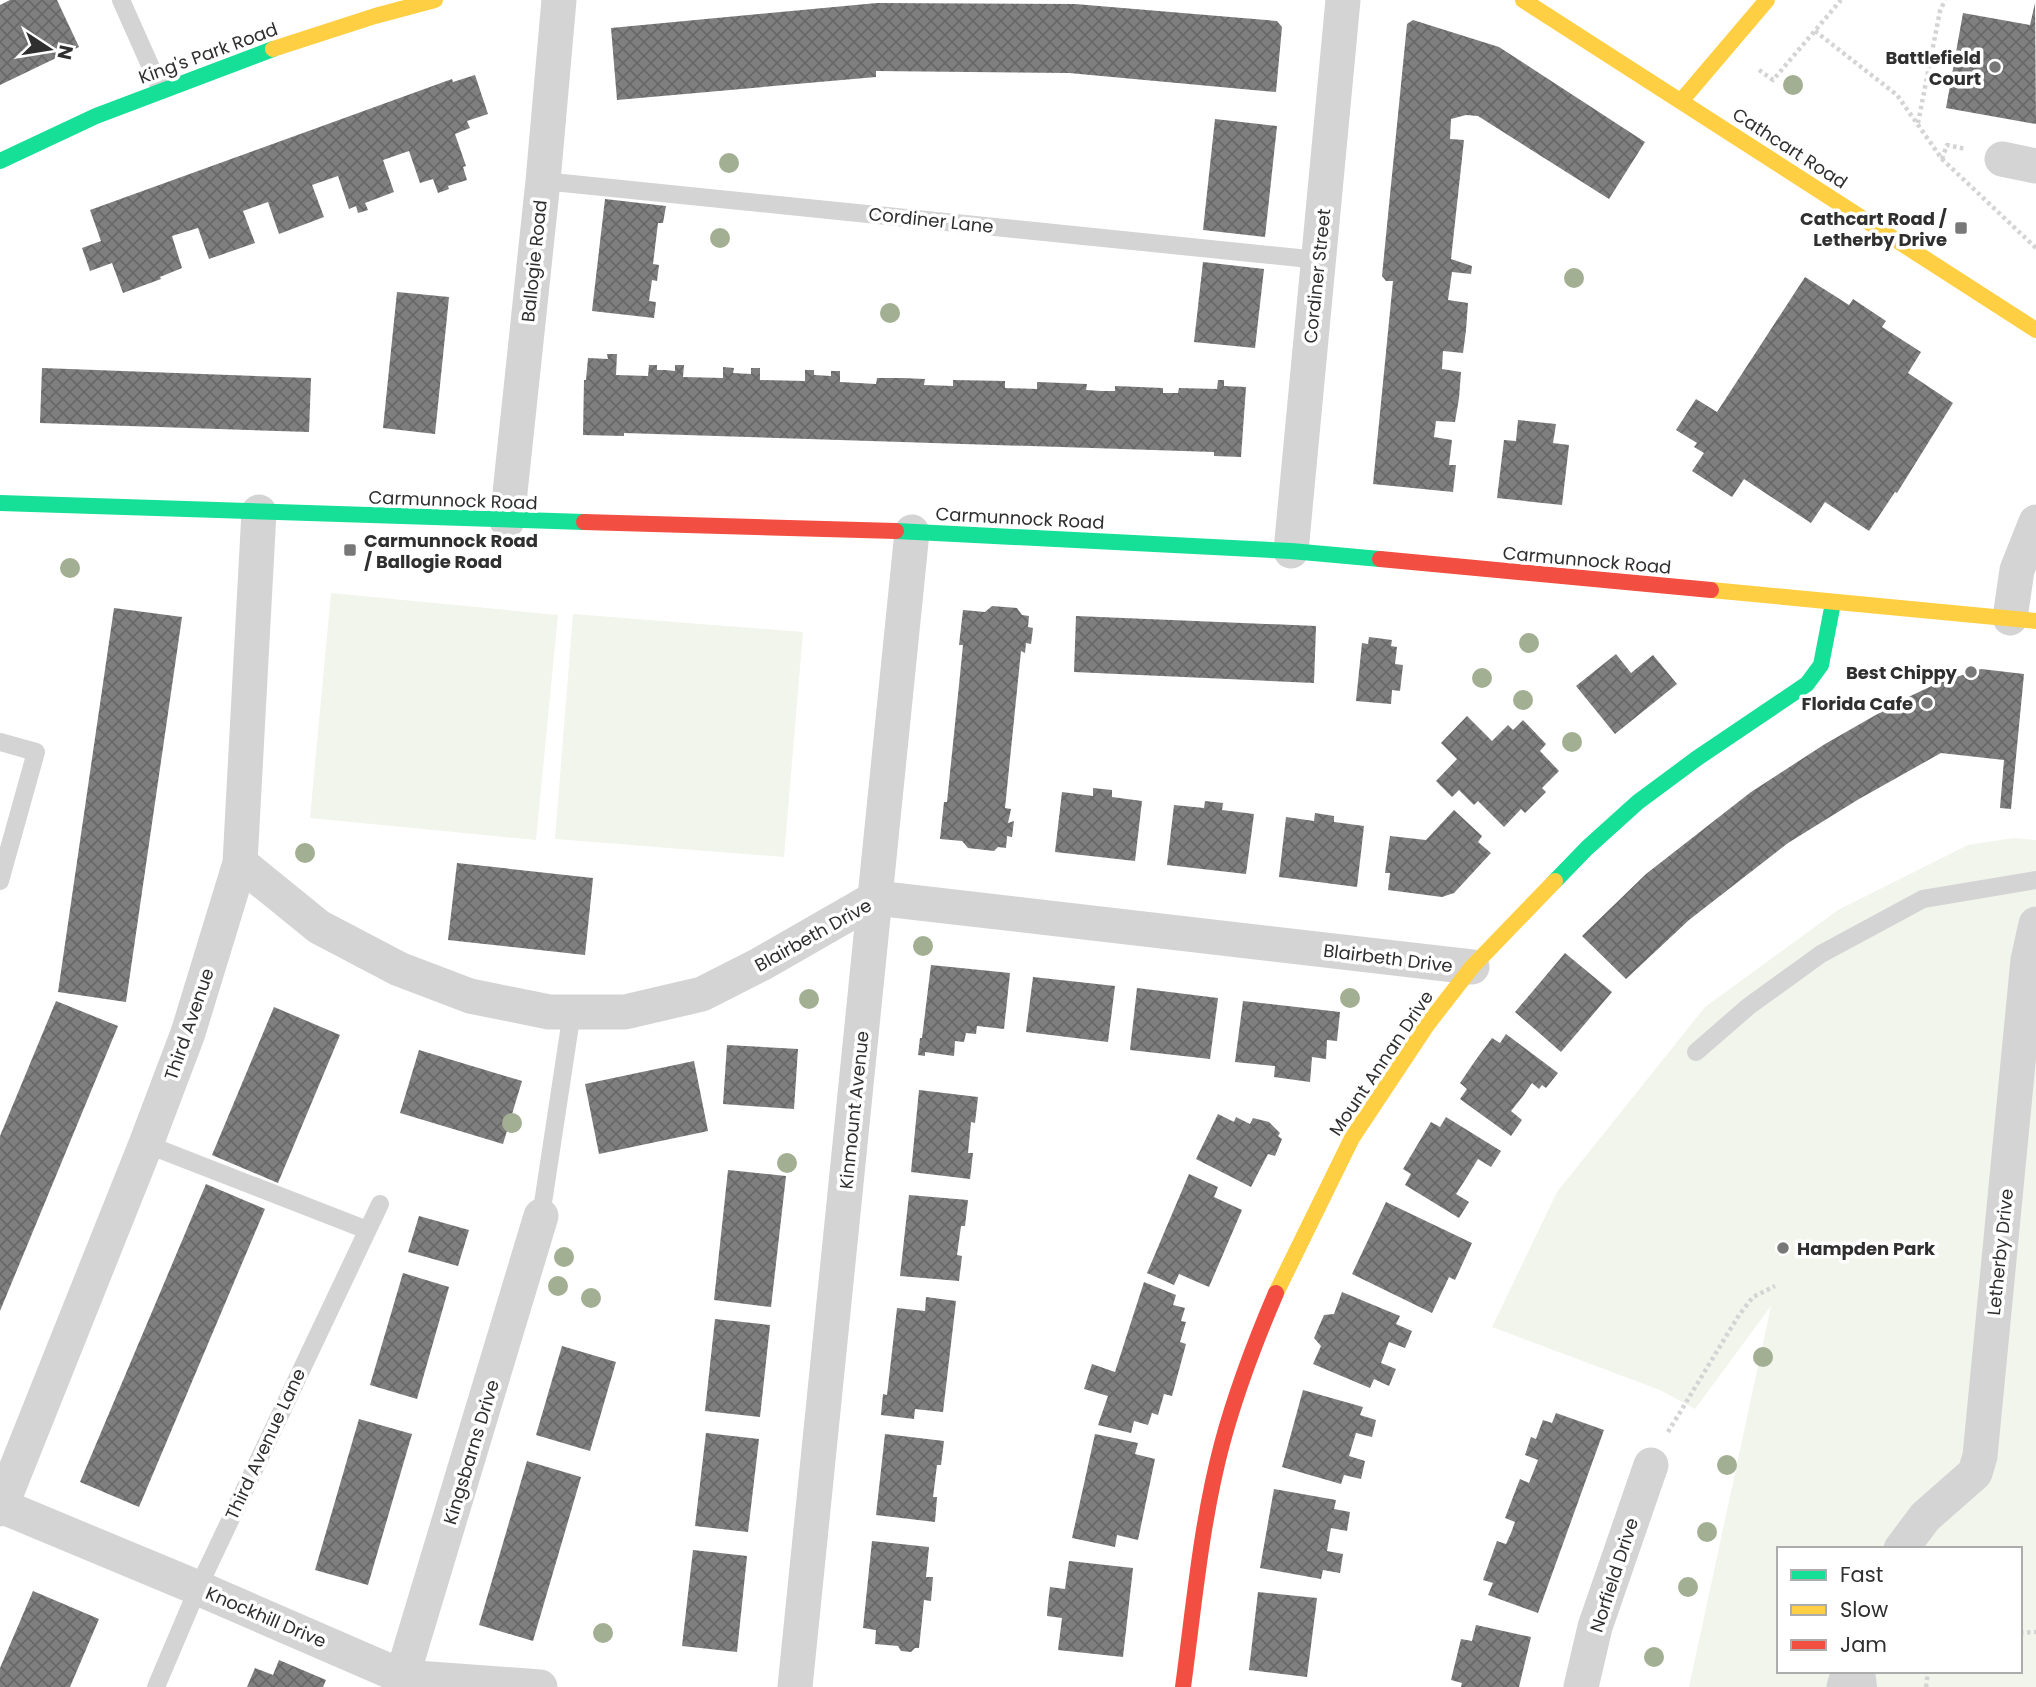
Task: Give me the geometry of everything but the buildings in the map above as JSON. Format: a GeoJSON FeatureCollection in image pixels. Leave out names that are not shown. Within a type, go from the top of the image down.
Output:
{"type":"FeatureCollection","features":[{"type":"Feature","properties":{"kind":"street","name":"King's Park Road"},"geometry":{"type":"LineString","coordinates":[[0,161],[38,140],[161,90],[331,29],[435,0]]}},
{"type":"Feature","properties":{"kind":"street","name":"Ballogie Road"},"geometry":{"type":"LineString","coordinates":[[507,521],[559,0]]}},
{"type":"Feature","properties":{"kind":"street","name":"Cordiner Street"},"geometry":{"type":"LineString","coordinates":[[1291,551],[1343,0]]}},
{"type":"Feature","properties":{"kind":"street","name":"Cathcart Road"},"geometry":{"type":"LineString","coordinates":[[1523,0],[2036,330]]}},
{"type":"Feature","properties":{"kind":"street"},"geometry":{"type":"LineString","coordinates":[[1682,100],[1767,0]]}},
{"type":"Feature","properties":{"kind":"street"},"geometry":{"type":"LineString","coordinates":[[2002,159],[2036,166]]}},
{"type":"Feature","properties":{"kind":"street","name":"Carmunnock Road"},"geometry":{"type":"LineString","coordinates":[[0,503],[912,532],[1291,551],[2023,620]]}},
{"type":"Feature","properties":{"kind":"street","name":"Third Avenue"},"geometry":{"type":"LineString","coordinates":[[1,1507],[188,1033],[240,863],[259,512]]}},
{"type":"Feature","properties":{"kind":"street"},"geometry":{"type":"LineString","coordinates":[[2023,620],[2017,570],[2036,522]]}},
{"type":"Feature","properties":{"kind":"street","name":"Kinmount Avenue"},"geometry":{"type":"LineString","coordinates":[[795,1687],[912,532]]}},
{"type":"Feature","properties":{"kind":"street","name":"Mount Annan Drive"},"geometry":{"type":"LineString","coordinates":[[1183,1687],[1203,1537],[1222,1445],[1253,1348],[1285,1271],[1352,1138],[1427,1025],[1472,967],[1587,848],[1638,802],[1807,684],[1821,665],[1833,603]]}},
{"type":"Feature","properties":{"kind":"street","name":"Blairbeth Drive"},"geometry":{"type":"LineString","coordinates":[[240,863],[319,927],[399,969],[470,996],[549,1012],[625,1012],[702,994],[761,964],[876,898],[1472,967]]}},
{"type":"Feature","properties":{"kind":"street","name":"Letherby Drive"},"geometry":{"type":"LineString","coordinates":[[1902,1547],[1925,1517],[1975,1473],[1980,1456],[2028,960],[2036,925]]}},
{"type":"Feature","properties":{"kind":"street","name":"Kingsbarns Drive"},"geometry":{"type":"LineString","coordinates":[[401,1682],[541,1216]]}},
{"type":"Feature","properties":{"kind":"street","name":"Norfield Drive"},"geometry":{"type":"LineString","coordinates":[[1581,1687],[1599,1615],[1651,1465]]}},
{"type":"Feature","properties":{"kind":"street","name":"Knockhill Drive"},"geometry":{"type":"LineString","coordinates":[[1,1507],[198,1588],[401,1682],[540,1687]]}},
{"type":"Feature","properties":{"kind":"lane"},"geometry":{"type":"LineString","coordinates":[[121,0],[161,90]]}},
{"type":"Feature","properties":{"kind":"lane","name":"Cordiner Lane"},"geometry":{"type":"LineString","coordinates":[[543,181],[1319,260]]}},
{"type":"Feature","properties":{"kind":"lane"},"geometry":{"type":"LineString","coordinates":[[0,741],[36,752],[0,881]]}},
{"type":"Feature","properties":{"kind":"lane"},"geometry":{"type":"LineString","coordinates":[[1696,1052],[1749,1006],[1821,954],[1923,899],[2036,880]]}},
{"type":"Feature","properties":{"kind":"lane"},"geometry":{"type":"LineString","coordinates":[[541,1216],[572,1012]]}},
{"type":"Feature","properties":{"kind":"lane"},"geometry":{"type":"LineString","coordinates":[[146,1144],[367,1230]]}},
{"type":"Feature","properties":{"kind":"lane","name":"Third Avenue Lane"},"geometry":{"type":"LineString","coordinates":[[156,1687],[198,1588],[380,1204]]}},
{"type":"Feature","properties":{"kind":"path"},"geometry":{"type":"LineString","coordinates":[[1727,47],[1773,80],[1840,0]]}},
{"type":"Feature","properties":{"kind":"path"},"geometry":{"type":"LineString","coordinates":[[1918,123],[1940,12],[1945,0]]}},
{"type":"Feature","properties":{"kind":"path"},"geometry":{"type":"LineString","coordinates":[[1815,31],[1897,94],[1942,159],[2036,248]]}},
{"type":"Feature","properties":{"kind":"path"},"geometry":{"type":"LineString","coordinates":[[1651,1465],[1670,1428],[1740,1315],[1754,1297],[1775,1286]]}},
{"type":"Feature","properties":{"kind":"shaded area"},"geometry":{"type":"Polygon","coordinates":[[[331,593],[558,615],[536,840],[310,818],[331,593]]]}},
{"type":"Feature","properties":{"kind":"shaded area"},"geometry":{"type":"Polygon","coordinates":[[[573,614],[803,632],[784,857],[555,839],[573,614]]]}},
{"type":"Feature","properties":{"kind":"shaded area","name":"Hampden Park"},"geometry":{"type":"Polygon","coordinates":[[[2013,838],[2036,840],[2036,1687],[1689,1687],[1771,1306],[1695,1409],[1660,1390],[1492,1327],[1557,1192],[1705,1007],[1838,910],[1968,845],[2013,838]]]}},
{"type":"Feature","properties":{"kind":"traffic: fast"},"geometry":{"type":"LineString","coordinates":[[0,161],[96,116],[273,49]]}},
{"type":"Feature","properties":{"kind":"traffic: fast"},"geometry":{"type":"LineString","coordinates":[[0,503],[584,522]]}},
{"type":"Feature","properties":{"kind":"traffic: fast"},"geometry":{"type":"LineString","coordinates":[[896,531],[1291,551],[1380,559]]}},
{"type":"Feature","properties":{"kind":"traffic: fast"},"geometry":{"type":"LineString","coordinates":[[1555,881],[1638,802],[1807,684],[1821,665],[1833,603]]}},
{"type":"Feature","properties":{"kind":"traffic: slow"},"geometry":{"type":"LineString","coordinates":[[273,49],[435,0]]}},
{"type":"Feature","properties":{"kind":"traffic: slow"},"geometry":{"type":"LineString","coordinates":[[1523,0],[2036,330]]}},
{"type":"Feature","properties":{"kind":"traffic: slow"},"geometry":{"type":"LineString","coordinates":[[1682,100],[1767,0]]}},
{"type":"Feature","properties":{"kind":"traffic: slow"},"geometry":{"type":"LineString","coordinates":[[1711,590],[2036,621]]}},
{"type":"Feature","properties":{"kind":"traffic: slow"},"geometry":{"type":"LineString","coordinates":[[1276,1293],[1352,1138],[1427,1025],[1472,967],[1555,881]]}},
{"type":"Feature","properties":{"kind":"traffic: jam"},"geometry":{"type":"LineString","coordinates":[[584,522],[896,531]]}},
{"type":"Feature","properties":{"kind":"traffic: jam"},"geometry":{"type":"LineString","coordinates":[[1380,559],[1711,590]]}},
{"type":"Feature","properties":{"kind":"traffic: jam"},"geometry":{"type":"LineString","coordinates":[[1183,1687],[1199,1565],[1215,1474],[1240,1386],[1276,1293]]}},
{"type":"Feature","properties":{"kind":"place","name":"Battlefield Court"},"geometry":{"type":"Point","coordinates":[1995,67]}},
{"type":"Feature","properties":{"kind":"place","name":"Cathcart Road / Letherby Drive"},"geometry":{"type":"Point","coordinates":[1961,228]}},
{"type":"Feature","properties":{"kind":"place","name":"Carmunnock Road / Ballogie Road"},"geometry":{"type":"Point","coordinates":[350,550]}},
{"type":"Feature","properties":{"kind":"place","name":"Best Chippy"},"geometry":{"type":"Point","coordinates":[1971,672]}},
{"type":"Feature","properties":{"kind":"place","name":"Florida Cafe"},"geometry":{"type":"Point","coordinates":[1927,703]}},
{"type":"Feature","properties":{"kind":"place","name":"Hampden Park"},"geometry":{"type":"Point","coordinates":[1783,1248]}}]}
